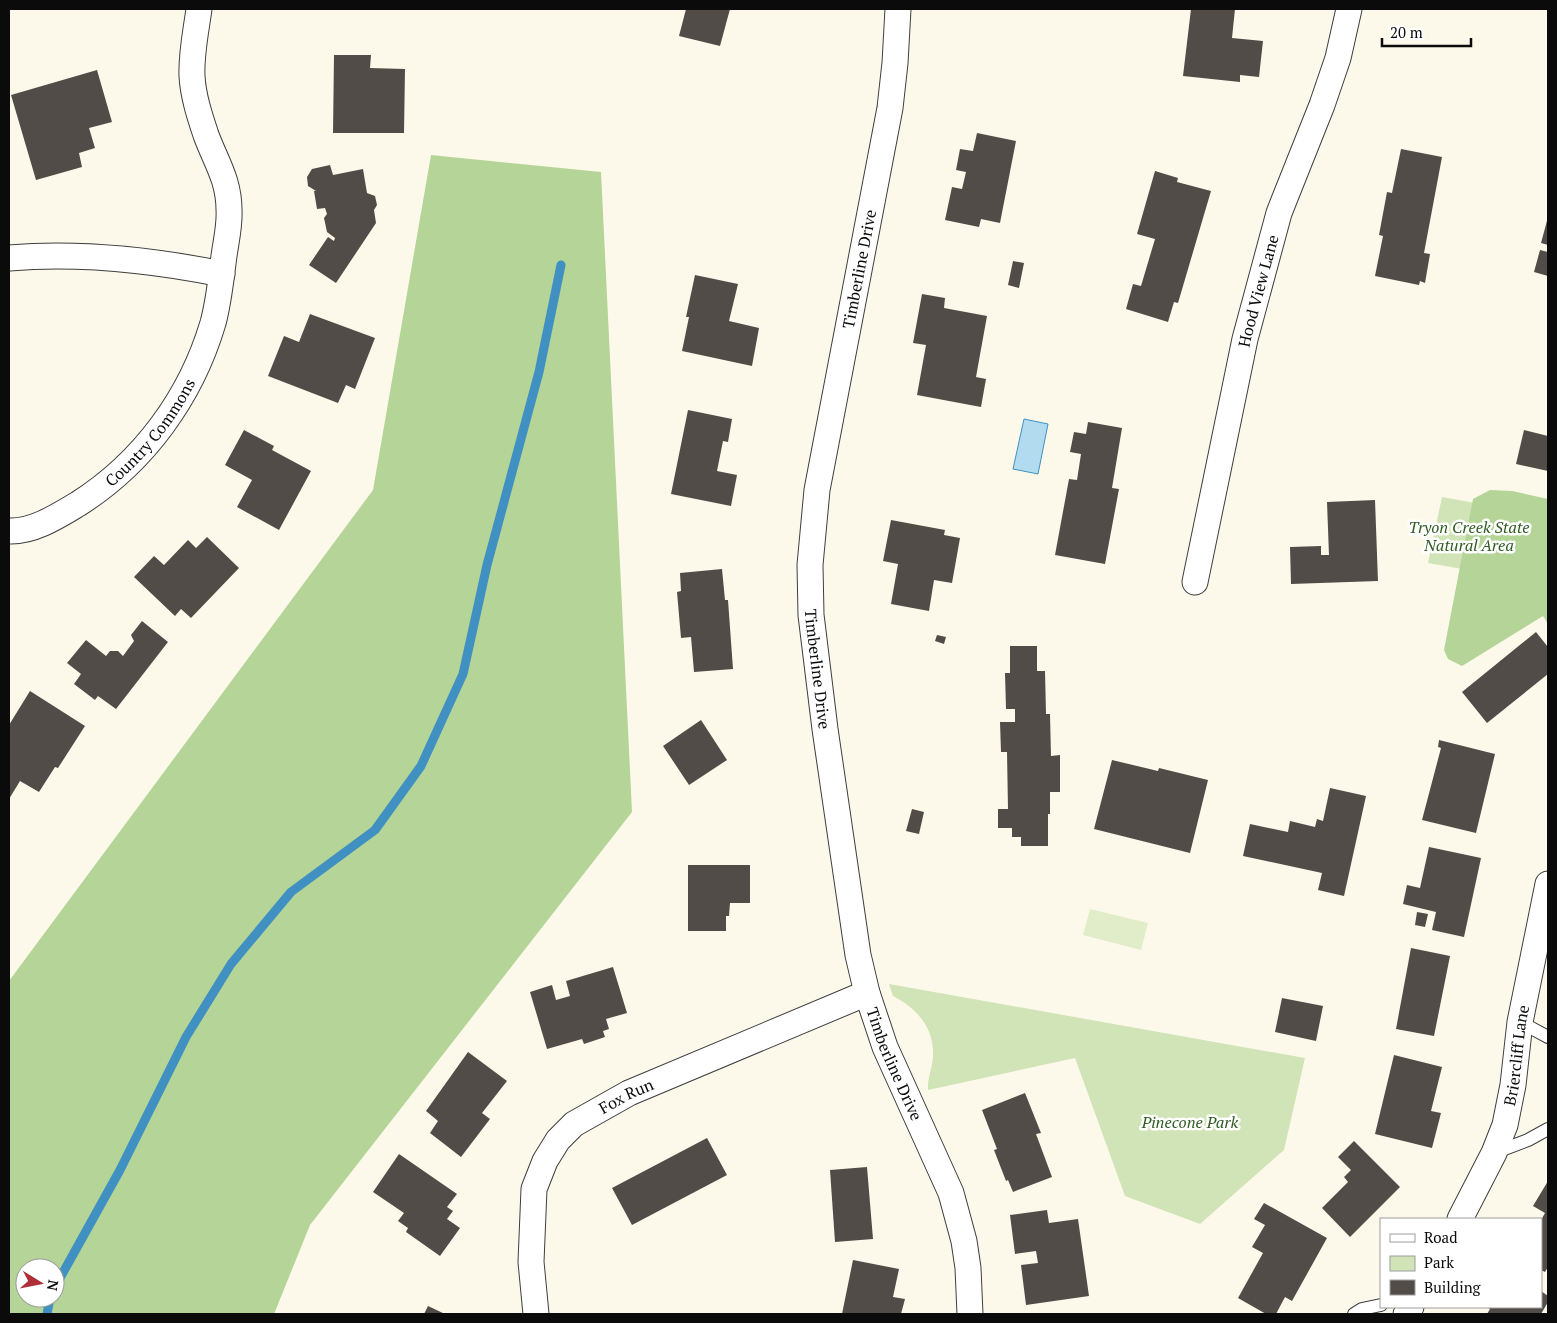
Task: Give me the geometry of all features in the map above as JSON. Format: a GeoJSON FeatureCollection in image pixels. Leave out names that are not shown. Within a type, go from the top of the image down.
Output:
{"type":"FeatureCollection","features":[{"type":"Feature","properties":{"kind":"street","name":"Country Commons"},"geometry":{"type":"LineString","coordinates":[[9,531],[14,532],[40,525],[68,510],[113,479],[136,457],[168,419],[194,372],[213,322],[222,274],[230,210],[224,176],[207,136],[197,103],[192,77],[199,9]]}},
{"type":"Feature","properties":{"kind":"street","name":"Timberline Drive"},"geometry":{"type":"LineString","coordinates":[[898,9],[890,108],[822,461],[814,517],[810,565],[811,615],[817,671],[858,955],[867,993],[885,1047],[951,1193],[964,1241],[968,1268],[970,1314]]}},
{"type":"Feature","properties":{"kind":"street","name":"Hood View Lane"},"geometry":{"type":"LineString","coordinates":[[1195,582],[1245,339],[1279,213],[1325,96],[1338,58],[1349,9]]}},
{"type":"Feature","properties":{"kind":"street"},"geometry":{"type":"LineString","coordinates":[[9,258],[62,256],[109,258],[172,264],[222,274]]}},
{"type":"Feature","properties":{"kind":"street","name":"Briercliff Lane"},"geometry":{"type":"LineString","coordinates":[[1461,1218],[1494,1153],[1505,1124],[1520,1022],[1548,884]]}},
{"type":"Feature","properties":{"kind":"street","name":"Fox Run"},"geometry":{"type":"LineString","coordinates":[[536,1314],[532,1262],[534,1189],[545,1161],[558,1140],[574,1124],[629,1093],[867,993]]}},
{"type":"Feature","properties":{"kind":"lane"},"geometry":{"type":"LineString","coordinates":[[1520,1022],[1548,1037]]}},
{"type":"Feature","properties":{"kind":"lane"},"geometry":{"type":"LineString","coordinates":[[1494,1153],[1528,1140],[1548,1128]]}},
{"type":"Feature","properties":{"kind":"lane"},"geometry":{"type":"LineString","coordinates":[[1354,1314],[1362,1309],[1380,1305]]}},
{"type":"Feature","properties":{"kind":"green space"},"geometry":{"type":"Polygon","coordinates":[[[431,155],[601,172],[632,812],[310,1225],[274,1314],[9,1314],[9,981],[373,490],[431,155]]]}},
{"type":"Feature","properties":{"kind":"green space"},"geometry":{"type":"Polygon","coordinates":[[[1490,490],[1512,491],[1548,499],[1548,624],[1543,616],[1462,666],[1448,659],[1444,650],[1473,499],[1490,490]]]}},
{"type":"Feature","properties":{"kind":"green space","name":"Tryon Creek State Natural Area"},"geometry":{"type":"Polygon","coordinates":[[[1442,497],[1548,516],[1548,584],[1428,563],[1442,497]]]}},
{"type":"Feature","properties":{"kind":"green space"},"geometry":{"type":"Polygon","coordinates":[[[1090,909],[1148,923],[1141,950],[1083,935],[1090,909]]]}},
{"type":"Feature","properties":{"kind":"green space","name":"Pinecone Park"},"geometry":{"type":"Polygon","coordinates":[[[889,984],[1305,1058],[1284,1150],[1200,1224],[1125,1196],[1075,1058],[928,1090],[933,1045],[927,1027],[909,1006],[893,996],[889,984]]]}},
{"type":"Feature","properties":{"kind":"water"},"geometry":{"type":"Polygon","coordinates":[[[1024,419],[1048,424],[1038,474],[1013,469],[1024,419]]]}},
{"type":"Feature","properties":{"kind":"building"},"geometry":{"type":"Polygon","coordinates":[[[686,9],[730,9],[720,46],[679,36],[686,9]]]}},
{"type":"Feature","properties":{"kind":"building"},"geometry":{"type":"Polygon","coordinates":[[[1191,9],[1235,9],[1232,38],[1263,41],[1259,77],[1240,75],[1240,82],[1183,76],[1191,9]]]}},
{"type":"Feature","properties":{"kind":"building"},"geometry":{"type":"Polygon","coordinates":[[[334,55],[371,55],[370,68],[405,69],[404,133],[333,133],[334,55]]]}},
{"type":"Feature","properties":{"kind":"building"},"geometry":{"type":"Polygon","coordinates":[[[97,70],[112,122],[89,128],[95,148],[79,153],[82,167],[36,180],[11,95],[97,70]]]}},
{"type":"Feature","properties":{"kind":"building"},"geometry":{"type":"Polygon","coordinates":[[[977,133],[1016,141],[1000,223],[981,219],[979,227],[945,220],[952,187],[962,189],[966,172],[956,170],[960,149],[973,151],[977,133]]]}},
{"type":"Feature","properties":{"kind":"building"},"geometry":{"type":"Polygon","coordinates":[[[1401,149],[1442,157],[1424,253],[1430,254],[1425,283],[1420,281],[1419,285],[1375,276],[1383,236],[1379,235],[1387,192],[1392,193],[1401,149]]]}},
{"type":"Feature","properties":{"kind":"building"},"geometry":{"type":"Polygon","coordinates":[[[330,165],[333,175],[363,169],[367,193],[375,196],[377,205],[374,210],[376,223],[336,283],[309,265],[328,237],[334,241],[335,238],[327,232],[324,218],[327,214],[325,208],[317,209],[314,191],[316,191],[308,186],[307,177],[312,169],[330,165]]]}},
{"type":"Feature","properties":{"kind":"building"},"geometry":{"type":"Polygon","coordinates":[[[1155,171],[1178,178],[1177,182],[1211,191],[1178,303],[1174,302],[1168,322],[1126,309],[1133,284],[1141,286],[1155,239],[1137,234],[1155,171]]]}},
{"type":"Feature","properties":{"kind":"building"},"geometry":{"type":"Polygon","coordinates":[[[1548,217],[1548,245],[1541,243],[1548,217]]]}},
{"type":"Feature","properties":{"kind":"building"},"geometry":{"type":"Polygon","coordinates":[[[1540,250],[1548,252],[1548,276],[1534,272],[1540,250]]]}},
{"type":"Feature","properties":{"kind":"building"},"geometry":{"type":"Polygon","coordinates":[[[1013,261],[1024,263],[1019,288],[1008,285],[1013,261]]]}},
{"type":"Feature","properties":{"kind":"building"},"geometry":{"type":"Polygon","coordinates":[[[695,275],[738,284],[729,321],[759,328],[752,366],[682,351],[689,317],[686,317],[695,275]]]}},
{"type":"Feature","properties":{"kind":"building"},"geometry":{"type":"Polygon","coordinates":[[[922,294],[945,298],[944,308],[987,316],[976,377],[986,379],[981,407],[917,395],[926,345],[913,343],[922,294]]]}},
{"type":"Feature","properties":{"kind":"building"},"geometry":{"type":"Polygon","coordinates":[[[310,314],[375,338],[355,389],[346,385],[338,403],[268,376],[284,336],[299,342],[310,314]]]}},
{"type":"Feature","properties":{"kind":"building"},"geometry":{"type":"Polygon","coordinates":[[[688,410],[732,419],[728,442],[723,441],[717,471],[737,475],[731,506],[671,494],[688,410]]]}},
{"type":"Feature","properties":{"kind":"building"},"geometry":{"type":"Polygon","coordinates":[[[1088,422],[1122,428],[1112,488],[1119,489],[1105,564],[1055,555],[1069,479],[1077,480],[1081,454],[1070,452],[1074,432],[1086,434],[1088,422]]]}},
{"type":"Feature","properties":{"kind":"building"},"geometry":{"type":"Polygon","coordinates":[[[244,430],[274,446],[272,450],[311,471],[279,530],[237,507],[252,480],[225,465],[244,430]]]}},
{"type":"Feature","properties":{"kind":"building"},"geometry":{"type":"Polygon","coordinates":[[[1524,430],[1548,436],[1548,471],[1516,464],[1524,430]]]}},
{"type":"Feature","properties":{"kind":"building"},"geometry":{"type":"Polygon","coordinates":[[[1375,500],[1378,581],[1291,584],[1290,547],[1321,546],[1321,555],[1329,555],[1327,502],[1375,500]]]}},
{"type":"Feature","properties":{"kind":"building"},"geometry":{"type":"Polygon","coordinates":[[[891,520],[945,530],[944,535],[960,538],[952,583],[934,580],[929,611],[891,604],[898,564],[883,561],[891,520]]]}},
{"type":"Feature","properties":{"kind":"building"},"geometry":{"type":"Polygon","coordinates":[[[207,537],[239,568],[191,618],[181,609],[175,616],[134,577],[154,556],[164,565],[188,540],[196,548],[207,537]]]}},
{"type":"Feature","properties":{"kind":"building"},"geometry":{"type":"Polygon","coordinates":[[[722,569],[725,600],[728,600],[733,669],[694,672],[691,637],[681,638],[677,592],[681,591],[680,573],[722,569]]]}},
{"type":"Feature","properties":{"kind":"building"},"geometry":{"type":"Polygon","coordinates":[[[142,621],[168,642],[116,709],[98,696],[95,700],[74,684],[81,674],[67,663],[86,640],[106,656],[110,651],[118,651],[123,656],[134,641],[131,635],[142,621]]]}},
{"type":"Feature","properties":{"kind":"building"},"geometry":{"type":"Polygon","coordinates":[[[1536,632],[1548,647],[1548,674],[1487,723],[1462,692],[1536,632]]]}},
{"type":"Feature","properties":{"kind":"building"},"geometry":{"type":"Polygon","coordinates":[[[937,635],[946,637],[944,644],[935,641],[937,635]]]}},
{"type":"Feature","properties":{"kind":"building"},"geometry":{"type":"Polygon","coordinates":[[[1010,646],[1037,646],[1037,671],[1045,671],[1046,714],[1050,714],[1051,756],[1060,755],[1060,792],[1050,792],[1048,846],[1021,846],[1021,837],[1012,837],[1012,828],[998,828],[998,809],[1008,809],[1007,752],[1001,752],[1000,722],[1015,722],[1015,709],[1006,709],[1005,673],[1010,673],[1010,646]]]}},
{"type":"Feature","properties":{"kind":"building"},"geometry":{"type":"Polygon","coordinates":[[[30,691],[85,726],[58,768],[55,767],[39,792],[20,781],[9,799],[9,725],[30,691]]]}},
{"type":"Feature","properties":{"kind":"building"},"geometry":{"type":"Polygon","coordinates":[[[701,720],[727,760],[689,785],[663,746],[701,720]]]}},
{"type":"Feature","properties":{"kind":"building"},"geometry":{"type":"Polygon","coordinates":[[[1439,740],[1495,754],[1476,833],[1422,820],[1441,748],[1438,747],[1439,740]]]}},
{"type":"Feature","properties":{"kind":"building"},"geometry":{"type":"Polygon","coordinates":[[[1112,760],[1158,771],[1159,768],[1208,780],[1190,853],[1094,829],[1112,760]]]}},
{"type":"Feature","properties":{"kind":"building"},"geometry":{"type":"Polygon","coordinates":[[[1330,788],[1366,796],[1344,896],[1318,890],[1322,873],[1243,856],[1250,824],[1288,832],[1290,821],[1315,827],[1317,819],[1323,821],[1330,788]]]}},
{"type":"Feature","properties":{"kind":"building"},"geometry":{"type":"Polygon","coordinates":[[[912,809],[924,812],[919,834],[906,831],[912,809]]]}},
{"type":"Feature","properties":{"kind":"building"},"geometry":{"type":"Polygon","coordinates":[[[1429,847],[1481,858],[1464,937],[1432,930],[1436,912],[1403,904],[1407,885],[1420,888],[1429,847]]]}},
{"type":"Feature","properties":{"kind":"building"},"geometry":{"type":"Polygon","coordinates":[[[688,865],[750,865],[750,903],[730,903],[729,916],[726,916],[726,931],[688,931],[688,865]]]}},
{"type":"Feature","properties":{"kind":"building"},"geometry":{"type":"Polygon","coordinates":[[[1417,912],[1428,914],[1425,927],[1415,925],[1417,912]]]}},
{"type":"Feature","properties":{"kind":"building"},"geometry":{"type":"Polygon","coordinates":[[[1411,948],[1450,956],[1434,1036],[1396,1029],[1411,948]]]}},
{"type":"Feature","properties":{"kind":"building"},"geometry":{"type":"Polygon","coordinates":[[[613,967],[627,1013],[606,1019],[609,1029],[603,1031],[605,1037],[584,1044],[582,1039],[547,1049],[530,992],[552,985],[556,1000],[570,996],[566,981],[613,967]]]}},
{"type":"Feature","properties":{"kind":"building"},"geometry":{"type":"Polygon","coordinates":[[[1282,998],[1323,1006],[1316,1041],[1275,1032],[1282,998]]]}},
{"type":"Feature","properties":{"kind":"building"},"geometry":{"type":"Polygon","coordinates":[[[468,1052],[507,1081],[482,1113],[490,1119],[461,1157],[430,1133],[438,1121],[426,1111],[468,1052]]]}},
{"type":"Feature","properties":{"kind":"building"},"geometry":{"type":"Polygon","coordinates":[[[1394,1055],[1442,1067],[1431,1111],[1441,1113],[1432,1148],[1375,1134],[1394,1055]]]}},
{"type":"Feature","properties":{"kind":"building"},"geometry":{"type":"Polygon","coordinates":[[[1025,1093],[1041,1133],[1036,1134],[1052,1177],[1013,1192],[1008,1180],[1006,1181],[994,1150],[997,1149],[982,1110],[1025,1093]]]}},
{"type":"Feature","properties":{"kind":"building"},"geometry":{"type":"Polygon","coordinates":[[[707,1138],[727,1175],[632,1225],[612,1188],[707,1138]]]}},
{"type":"Feature","properties":{"kind":"building"},"geometry":{"type":"Polygon","coordinates":[[[1354,1141],[1400,1187],[1350,1237],[1322,1208],[1348,1182],[1344,1177],[1351,1170],[1338,1157],[1354,1141]]]}},
{"type":"Feature","properties":{"kind":"building"},"geometry":{"type":"Polygon","coordinates":[[[399,1154],[457,1194],[447,1207],[453,1211],[447,1219],[460,1228],[440,1256],[406,1232],[408,1228],[398,1221],[404,1213],[373,1192],[399,1154]]]}},
{"type":"Feature","properties":{"kind":"building"},"geometry":{"type":"Polygon","coordinates":[[[867,1167],[873,1239],[835,1242],[830,1170],[867,1167]]]}},
{"type":"Feature","properties":{"kind":"building"},"geometry":{"type":"Polygon","coordinates":[[[1548,1181],[1548,1267],[1545,1272],[1542,1270],[1542,1218],[1545,1213],[1533,1206],[1548,1181]]]}},
{"type":"Feature","properties":{"kind":"building"},"geometry":{"type":"Polygon","coordinates":[[[1264,1203],[1327,1238],[1292,1301],[1285,1297],[1276,1314],[1266,1314],[1238,1298],[1263,1253],[1252,1247],[1265,1225],[1254,1219],[1264,1203]]]}},
{"type":"Feature","properties":{"kind":"building"},"geometry":{"type":"Polygon","coordinates":[[[1047,1210],[1049,1223],[1078,1219],[1089,1296],[1026,1305],[1021,1265],[1038,1263],[1036,1251],[1015,1254],[1010,1215],[1047,1210]]]}},
{"type":"Feature","properties":{"kind":"building"},"geometry":{"type":"Polygon","coordinates":[[[853,1260],[899,1269],[893,1297],[905,1299],[901,1314],[842,1314],[853,1260]]]}},
{"type":"Feature","properties":{"kind":"building"},"geometry":{"type":"Polygon","coordinates":[[[1542,1292],[1548,1296],[1548,1302],[1541,1314],[1487,1314],[1490,1309],[1488,1308],[1542,1308],[1542,1292]]]}},
{"type":"Feature","properties":{"kind":"building"},"geometry":{"type":"Polygon","coordinates":[[[428,1306],[445,1314],[424,1314],[428,1306]]]}},
{"type":"Feature","properties":{"kind":"waterway"},"geometry":{"type":"LineString","coordinates":[[65,1269],[120,1170],[186,1037],[231,964],[291,892],[375,830],[421,766],[463,674],[487,565],[539,372],[561,265]]}},
{"type":"Feature","properties":{"kind":"waterway"},"geometry":{"type":"LineString","coordinates":[[47,1314],[48,1308]]}}]}
